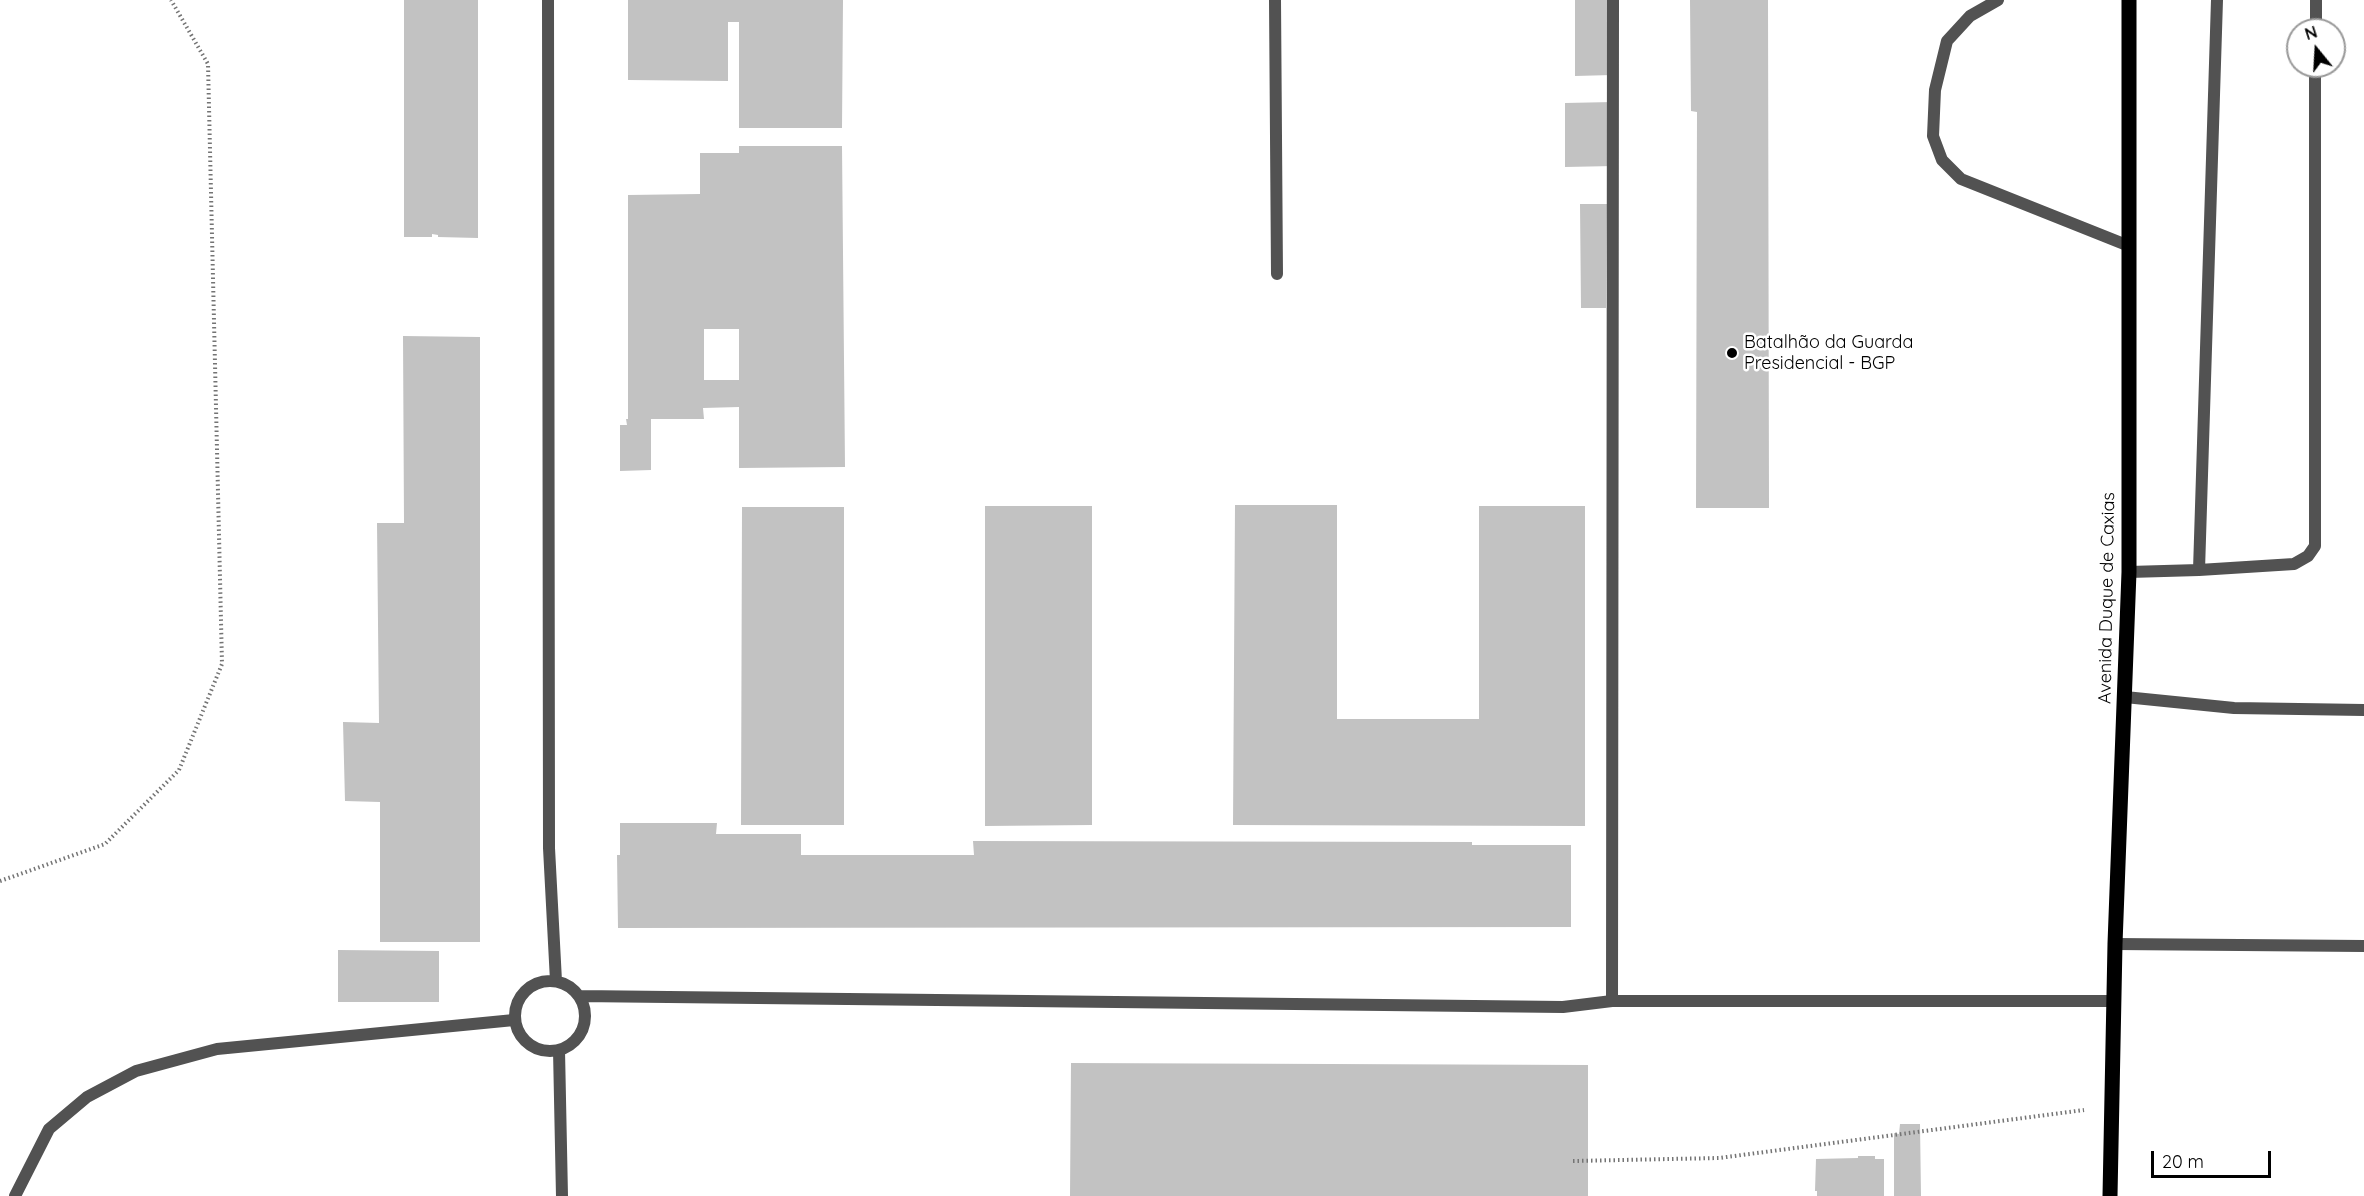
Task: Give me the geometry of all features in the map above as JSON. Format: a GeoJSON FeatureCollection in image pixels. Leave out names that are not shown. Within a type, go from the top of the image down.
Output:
{"type":"FeatureCollection","features":[{"type":"Feature","properties":{"kind":"main road","name":"Avenida Duque de Caxias"},"geometry":{"type":"LineString","coordinates":[[2110,1196],[2115,944],[2129,572],[2129,0]]}},
{"type":"Feature","properties":{"kind":"street"},"geometry":{"type":"LineString","coordinates":[[548,0],[549,836],[556,981]]}},
{"type":"Feature","properties":{"kind":"street"},"geometry":{"type":"LineString","coordinates":[[1275,0],[1277,274]]}},
{"type":"Feature","properties":{"kind":"street"},"geometry":{"type":"LineString","coordinates":[[1612,1001],[1613,0]]}},
{"type":"Feature","properties":{"kind":"street"},"geometry":{"type":"LineString","coordinates":[[1998,0],[1970,16],[1947,41],[1935,90],[1933,136],[1942,160],[1961,179],[2129,246]]}},
{"type":"Feature","properties":{"kind":"street"},"geometry":{"type":"LineString","coordinates":[[2199,570],[2217,0]]}},
{"type":"Feature","properties":{"kind":"street"},"geometry":{"type":"LineString","coordinates":[[2316,0],[2316,18]]}},
{"type":"Feature","properties":{"kind":"street"},"geometry":{"type":"LineString","coordinates":[[2129,572],[2294,564],[2308,556],[2315,546],[2315,78]]}},
{"type":"Feature","properties":{"kind":"street"},"geometry":{"type":"LineString","coordinates":[[2125,697],[2234,708],[2364,710]]}},
{"type":"Feature","properties":{"kind":"street"},"geometry":{"type":"LineString","coordinates":[[2115,944],[2364,946]]}},
{"type":"Feature","properties":{"kind":"street"},"geometry":{"type":"LineString","coordinates":[[556,981],[569,986],[579,996],[585,1008],[585,1022],[572,1044],[559,1050],[544,1051],[530,1046],[520,1035],[514,1020],[516,1004],[526,990],[540,982],[556,981]]}},
{"type":"Feature","properties":{"kind":"street"},"geometry":{"type":"LineString","coordinates":[[579,996],[1563,1007],[1612,1001],[2115,1001]]}},
{"type":"Feature","properties":{"kind":"street"},"geometry":{"type":"LineString","coordinates":[[15,1196],[49,1129],[87,1097],[136,1071],[217,1049],[514,1020]]}},
{"type":"Feature","properties":{"kind":"street"},"geometry":{"type":"LineString","coordinates":[[559,1050],[562,1196]]}},
{"type":"Feature","properties":{"kind":"path"},"geometry":{"type":"LineString","coordinates":[[0,881],[105,844],[179,770],[222,664],[208,64],[171,0]]}},
{"type":"Feature","properties":{"kind":"path"},"geometry":{"type":"LineString","coordinates":[[1573,1161],[1719,1158],[2084,1110]]}},
{"type":"Feature","properties":{"kind":"building"},"geometry":{"type":"Polygon","coordinates":[[[404,0],[478,0],[478,238],[438,237],[432,234],[432,237],[404,237],[404,0]]]}},
{"type":"Feature","properties":{"kind":"building"},"geometry":{"type":"Polygon","coordinates":[[[628,0],[843,0],[842,128],[739,128],[739,22],[728,22],[728,81],[628,80],[628,0]]]}},
{"type":"Feature","properties":{"kind":"building"},"geometry":{"type":"Polygon","coordinates":[[[1575,0],[1612,0],[1612,75],[1575,76],[1575,0]]]}},
{"type":"Feature","properties":{"kind":"building","name":"Batalhão da Guarda Presidencial - BGP"},"geometry":{"type":"Polygon","coordinates":[[[1690,0],[1768,0],[1769,508],[1696,508],[1697,112],[1691,111],[1690,0]]]}},
{"type":"Feature","properties":{"kind":"building"},"geometry":{"type":"Polygon","coordinates":[[[1613,102],[1614,166],[1565,167],[1565,103],[1613,102]]]}},
{"type":"Feature","properties":{"kind":"building"},"geometry":{"type":"Polygon","coordinates":[[[739,146],[842,146],[845,467],[739,468],[739,407],[703,408],[704,419],[651,419],[651,470],[620,471],[620,425],[627,425],[626,419],[628,419],[628,195],[700,194],[700,153],[739,153],[739,146]],[[704,329],[704,380],[739,380],[739,329],[704,329]]]}},
{"type":"Feature","properties":{"kind":"building"},"geometry":{"type":"Polygon","coordinates":[[[1580,204],[1607,204],[1606,308],[1581,308],[1580,204]]]}},
{"type":"Feature","properties":{"kind":"building"},"geometry":{"type":"Polygon","coordinates":[[[403,336],[480,337],[480,942],[380,942],[380,802],[345,801],[343,722],[379,723],[377,523],[404,523],[403,336]]]}},
{"type":"Feature","properties":{"kind":"building"},"geometry":{"type":"Polygon","coordinates":[[[1235,505],[1337,505],[1337,719],[1479,719],[1479,506],[1585,506],[1585,826],[1233,825],[1235,505]]]}},
{"type":"Feature","properties":{"kind":"building"},"geometry":{"type":"Polygon","coordinates":[[[985,506],[1092,506],[1092,825],[985,826],[985,506]]]}},
{"type":"Feature","properties":{"kind":"building"},"geometry":{"type":"Polygon","coordinates":[[[742,507],[844,507],[844,825],[741,825],[742,507]]]}},
{"type":"Feature","properties":{"kind":"building"},"geometry":{"type":"Polygon","coordinates":[[[620,823],[717,823],[716,834],[801,834],[801,855],[974,855],[973,841],[1472,842],[1472,845],[1571,845],[1571,927],[618,928],[617,855],[620,855],[620,823]]]}},
{"type":"Feature","properties":{"kind":"building"},"geometry":{"type":"Polygon","coordinates":[[[338,950],[439,951],[439,1002],[338,1002],[338,950]]]}},
{"type":"Feature","properties":{"kind":"building"},"geometry":{"type":"Polygon","coordinates":[[[1071,1063],[1588,1065],[1588,1196],[1070,1196],[1071,1063]]]}},
{"type":"Feature","properties":{"kind":"building"},"geometry":{"type":"Polygon","coordinates":[[[1900,1124],[1920,1124],[1921,1196],[1894,1196],[1894,1133],[1899,1134],[1900,1124]]]}},
{"type":"Feature","properties":{"kind":"building"},"geometry":{"type":"Polygon","coordinates":[[[1858,1156],[1875,1156],[1875,1159],[1884,1159],[1884,1196],[1817,1196],[1817,1191],[1815,1191],[1816,1159],[1858,1158],[1858,1156]]]}},
{"type":"Feature","properties":{"kind":"place","name":"Batalhão da Guarda Presidencial - BGP"},"geometry":{"type":"Point","coordinates":[1732,353]}}]}
